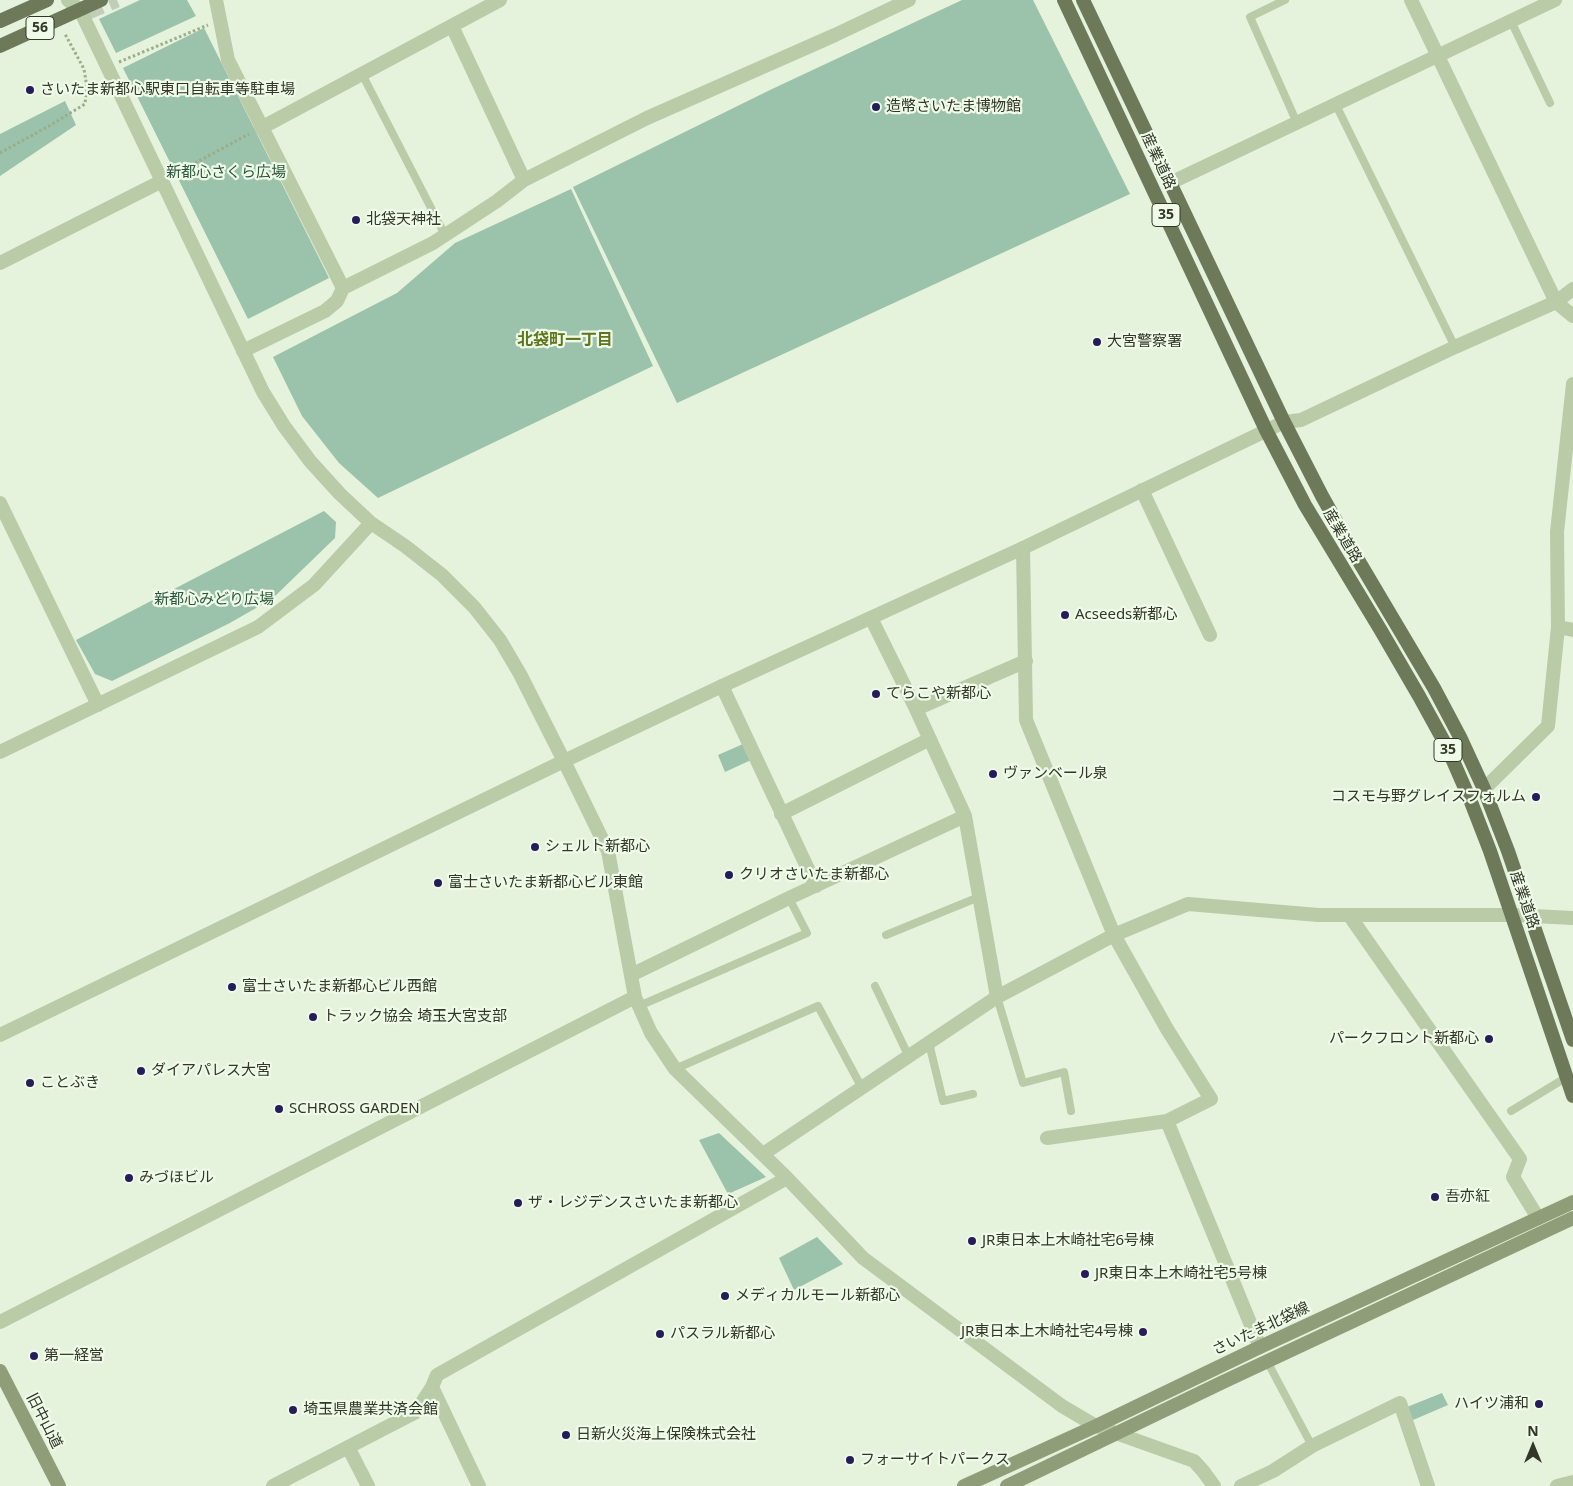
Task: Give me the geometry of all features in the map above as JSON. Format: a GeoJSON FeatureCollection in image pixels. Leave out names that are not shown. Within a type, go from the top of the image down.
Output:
{"type":"FeatureCollection","features":[{"type":"Feature","properties":{"kind":"main road","name":"56"},"geometry":{"type":"LineString","coordinates":[[0,21],[47,0]]}},
{"type":"Feature","properties":{"kind":"main road","name":"56"},"geometry":{"type":"LineString","coordinates":[[0,46],[80,5],[102,0]]}},
{"type":"Feature","properties":{"kind":"main road","name":"産業道路"},"geometry":{"type":"LineString","coordinates":[[1064,0],[1266,430],[1305,505],[1390,646],[1447,747],[1471,802],[1513,916],[1573,1096]]}},
{"type":"Feature","properties":{"kind":"main road","name":"産業道路"},"geometry":{"type":"LineString","coordinates":[[1083,0],[1284,422],[1351,548],[1434,688],[1460,737],[1484,789],[1573,1040]]}},
{"type":"Feature","properties":{"kind":"main road","name":"さいたま北袋線"},"geometry":{"type":"LineString","coordinates":[[964,1486],[1573,1202]]}},
{"type":"Feature","properties":{"kind":"main road"},"geometry":{"type":"LineString","coordinates":[[1007,1486],[1573,1218]]}},
{"type":"Feature","properties":{"kind":"main road","name":"旧中山道"},"geometry":{"type":"LineString","coordinates":[[0,1371],[59,1486]]}},
{"type":"Feature","properties":{"kind":"street"},"geometry":{"type":"LineString","coordinates":[[68,0],[80,5],[107,67],[243,351],[263,392],[284,426],[316,468],[340,494],[371,523],[405,546],[442,575],[474,607],[500,640],[520,674],[608,851],[637,1001],[652,1033],[675,1069],[787,1178],[863,1258],[1062,1406],[1096,1426],[1194,1461],[1214,1486]]}},
{"type":"Feature","properties":{"kind":"street"},"geometry":{"type":"LineString","coordinates":[[216,0],[228,60],[343,288]]}},
{"type":"Feature","properties":{"kind":"street"},"geometry":{"type":"LineString","coordinates":[[261,128],[500,0]]}},
{"type":"Feature","properties":{"kind":"street"},"geometry":{"type":"LineString","coordinates":[[243,351],[325,311],[337,301],[343,288],[433,243],[524,180],[648,118],[909,0]]}},
{"type":"Feature","properties":{"kind":"street"},"geometry":{"type":"LineString","coordinates":[[1411,0],[1556,302],[1573,316]]}},
{"type":"Feature","properties":{"kind":"street"},"geometry":{"type":"LineString","coordinates":[[1170,184],[1555,0]]}},
{"type":"Feature","properties":{"kind":"street"},"geometry":{"type":"LineString","coordinates":[[452,26],[524,180]]}},
{"type":"Feature","properties":{"kind":"street"},"geometry":{"type":"LineString","coordinates":[[0,263],[162,181]]}},
{"type":"Feature","properties":{"kind":"street"},"geometry":{"type":"LineString","coordinates":[[0,1035],[722,686],[1023,548],[1266,430],[1284,422],[1302,420],[1455,347],[1556,302],[1573,289]]}},
{"type":"Feature","properties":{"kind":"street"},"geometry":{"type":"LineString","coordinates":[[1484,789],[1548,726],[1558,627],[1557,532],[1573,384]]}},
{"type":"Feature","properties":{"kind":"street"},"geometry":{"type":"LineString","coordinates":[[1142,490],[1210,635]]}},
{"type":"Feature","properties":{"kind":"street"},"geometry":{"type":"LineString","coordinates":[[0,503],[98,705]]}},
{"type":"Feature","properties":{"kind":"street"},"geometry":{"type":"LineString","coordinates":[[0,752],[258,627],[314,585],[371,523]]}},
{"type":"Feature","properties":{"kind":"street"},"geometry":{"type":"LineString","coordinates":[[1023,548],[1026,720],[1114,936],[1167,1029],[1212,1099],[1167,1121],[1047,1138]]}},
{"type":"Feature","properties":{"kind":"street"},"geometry":{"type":"LineString","coordinates":[[871,618],[916,709],[965,816],[998,997]]}},
{"type":"Feature","properties":{"kind":"street"},"geometry":{"type":"LineString","coordinates":[[1558,627],[1573,630]]}},
{"type":"Feature","properties":{"kind":"street"},"geometry":{"type":"LineString","coordinates":[[916,709],[1026,661]]}},
{"type":"Feature","properties":{"kind":"street"},"geometry":{"type":"LineString","coordinates":[[722,686],[816,886]]}},
{"type":"Feature","properties":{"kind":"street"},"geometry":{"type":"LineString","coordinates":[[781,814],[930,739]]}},
{"type":"Feature","properties":{"kind":"street"},"geometry":{"type":"LineString","coordinates":[[631,975],[789,898],[965,816]]}},
{"type":"Feature","properties":{"kind":"street"},"geometry":{"type":"LineString","coordinates":[[763,1154],[998,997],[1114,936],[1188,904],[1318,915],[1573,918]]}},
{"type":"Feature","properties":{"kind":"street"},"geometry":{"type":"LineString","coordinates":[[1349,915],[1520,1159],[1513,1176],[1538,1218]]}},
{"type":"Feature","properties":{"kind":"street"},"geometry":{"type":"LineString","coordinates":[[0,1322],[637,1001]]}},
{"type":"Feature","properties":{"kind":"street"},"geometry":{"type":"LineString","coordinates":[[1167,1121],[1260,1347]]}},
{"type":"Feature","properties":{"kind":"street"},"geometry":{"type":"LineString","coordinates":[[273,1486],[416,1412],[438,1375],[787,1178]]}},
{"type":"Feature","properties":{"kind":"street"},"geometry":{"type":"LineString","coordinates":[[432,1387],[479,1486]]}},
{"type":"Feature","properties":{"kind":"street"},"geometry":{"type":"LineString","coordinates":[[1242,1486],[1272,1471],[1312,1446],[1400,1403],[1428,1486]]}},
{"type":"Feature","properties":{"kind":"street"},"geometry":{"type":"LineString","coordinates":[[348,1447],[368,1486]]}},
{"type":"Feature","properties":{"kind":"street"},"geometry":{"type":"LineString","coordinates":[[1557,1486],[1573,1482]]}},
{"type":"Feature","properties":{"kind":"lane"},"geometry":{"type":"LineString","coordinates":[[1286,0],[1250,17],[1297,124]]}},
{"type":"Feature","properties":{"kind":"lane"},"geometry":{"type":"LineString","coordinates":[[1511,21],[1550,103]]}},
{"type":"Feature","properties":{"kind":"lane"},"geometry":{"type":"LineString","coordinates":[[362,74],[445,235]]}},
{"type":"Feature","properties":{"kind":"lane"},"geometry":{"type":"LineString","coordinates":[[1336,105],[1455,347]]}},
{"type":"Feature","properties":{"kind":"lane"},"geometry":{"type":"LineString","coordinates":[[886,935],[979,897]]}},
{"type":"Feature","properties":{"kind":"lane"},"geometry":{"type":"LineString","coordinates":[[637,1001],[807,933],[789,898]]}},
{"type":"Feature","properties":{"kind":"lane"},"geometry":{"type":"LineString","coordinates":[[875,986],[908,1056]]}},
{"type":"Feature","properties":{"kind":"lane"},"geometry":{"type":"LineString","coordinates":[[998,997],[1023,1083],[1064,1072],[1071,1111]]}},
{"type":"Feature","properties":{"kind":"lane"},"geometry":{"type":"LineString","coordinates":[[675,1069],[818,1006],[862,1088]]}},
{"type":"Feature","properties":{"kind":"lane"},"geometry":{"type":"LineString","coordinates":[[929,1043],[943,1101],[973,1094]]}},
{"type":"Feature","properties":{"kind":"lane"},"geometry":{"type":"LineString","coordinates":[[1512,1110],[1567,1077]]}},
{"type":"Feature","properties":{"kind":"lane"},"geometry":{"type":"LineString","coordinates":[[1267,1362],[1312,1446]]}},
{"type":"Feature","properties":{"kind":"path"},"geometry":{"type":"LineString","coordinates":[[107,67],[220,19]]}},
{"type":"Feature","properties":{"kind":"path"},"geometry":{"type":"LineString","coordinates":[[0,153],[85,104],[87,86],[84,69],[65,34]]}},
{"type":"Feature","properties":{"kind":"path"},"geometry":{"type":"LineString","coordinates":[[162,181],[261,128]]}},
{"type":"Feature","properties":{"kind":"green space"},"geometry":{"type":"Polygon","coordinates":[[[140,0],[187,0],[196,16],[116,53],[99,19],[140,0]]]}},
{"type":"Feature","properties":{"kind":"green space"},"geometry":{"type":"Polygon","coordinates":[[[962,0],[1033,0],[1130,194],[677,403],[573,187],[770,90],[962,0]]]}},
{"type":"Feature","properties":{"kind":"green space","name":"新都心さくら広場"},"geometry":{"type":"Polygon","coordinates":[[[204,28],[329,278],[248,319],[123,68],[204,28]]]}},
{"type":"Feature","properties":{"kind":"green space"},"geometry":{"type":"Polygon","coordinates":[[[65,101],[76,125],[0,176],[0,134],[65,101]]]}},
{"type":"Feature","properties":{"kind":"green space"},"geometry":{"type":"Polygon","coordinates":[[[571,189],[653,366],[378,498],[339,463],[302,416],[273,357],[397,293],[455,243],[571,189]]]}},
{"type":"Feature","properties":{"kind":"green space","name":"新都心みどり広場"},"geometry":{"type":"Polygon","coordinates":[[[324,511],[336,522],[335,538],[272,599],[228,624],[112,681],[95,674],[76,640],[324,511]]]}},
{"type":"Feature","properties":{"kind":"green space"},"geometry":{"type":"Polygon","coordinates":[[[743,744],[751,760],[725,772],[718,755],[743,744]]]}},
{"type":"Feature","properties":{"kind":"green space"},"geometry":{"type":"Polygon","coordinates":[[[719,1133],[766,1177],[728,1194],[699,1140],[719,1133]]]}},
{"type":"Feature","properties":{"kind":"green space"},"geometry":{"type":"Polygon","coordinates":[[[817,1237],[843,1264],[794,1290],[779,1258],[817,1237]]]}},
{"type":"Feature","properties":{"kind":"green space"},"geometry":{"type":"Polygon","coordinates":[[[1442,1393],[1448,1405],[1413,1420],[1407,1407],[1442,1393]]]}},
{"type":"Feature","properties":{"kind":"tunnel"},"geometry":{"type":"LineString","coordinates":[[88,12],[117,0]]}},
{"type":"Feature","properties":{"kind":"place","name":"さいたま新都心駅東口自転車等駐車場"},"geometry":{"type":"Point","coordinates":[30,90]}},
{"type":"Feature","properties":{"kind":"place","name":"造幣さいたま博物館"},"geometry":{"type":"Point","coordinates":[876,107]}},
{"type":"Feature","properties":{"kind":"place","name":"北袋天神社"},"geometry":{"type":"Point","coordinates":[356,220]}},
{"type":"Feature","properties":{"kind":"place","name":"大宮警察署"},"geometry":{"type":"Point","coordinates":[1097,342]}},
{"type":"Feature","properties":{"kind":"place","name":"Acseeds新都心"},"geometry":{"type":"Point","coordinates":[1065,615]}},
{"type":"Feature","properties":{"kind":"place","name":"てらこや新都心"},"geometry":{"type":"Point","coordinates":[876,694]}},
{"type":"Feature","properties":{"kind":"place","name":"ヴァンベール泉"},"geometry":{"type":"Point","coordinates":[993,774]}},
{"type":"Feature","properties":{"kind":"place","name":"コスモ与野グレイスフォルム"},"geometry":{"type":"Point","coordinates":[1536,797]}},
{"type":"Feature","properties":{"kind":"place","name":"シェルト新都心"},"geometry":{"type":"Point","coordinates":[535,847]}},
{"type":"Feature","properties":{"kind":"place","name":"クリオさいたま新都心"},"geometry":{"type":"Point","coordinates":[729,875]}},
{"type":"Feature","properties":{"kind":"place","name":"富士さいたま新都心ビル東館"},"geometry":{"type":"Point","coordinates":[438,883]}},
{"type":"Feature","properties":{"kind":"place","name":"富士さいたま新都心ビル西館"},"geometry":{"type":"Point","coordinates":[232,987]}},
{"type":"Feature","properties":{"kind":"place","name":"トラック協会 埼玉大宮支部"},"geometry":{"type":"Point","coordinates":[313,1017]}},
{"type":"Feature","properties":{"kind":"place","name":"パークフロント新都心"},"geometry":{"type":"Point","coordinates":[1489,1039]}},
{"type":"Feature","properties":{"kind":"place","name":"ダイアパレス大宮"},"geometry":{"type":"Point","coordinates":[141,1071]}},
{"type":"Feature","properties":{"kind":"place","name":"ことぶき"},"geometry":{"type":"Point","coordinates":[30,1083]}},
{"type":"Feature","properties":{"kind":"place","name":"SCHROSS GARDEN"},"geometry":{"type":"Point","coordinates":[279,1109]}},
{"type":"Feature","properties":{"kind":"place","name":"みづほビル"},"geometry":{"type":"Point","coordinates":[129,1178]}},
{"type":"Feature","properties":{"kind":"place","name":"吾亦紅"},"geometry":{"type":"Point","coordinates":[1435,1197]}},
{"type":"Feature","properties":{"kind":"place","name":"ザ・レジデンスさいたま新都心"},"geometry":{"type":"Point","coordinates":[518,1203]}},
{"type":"Feature","properties":{"kind":"place","name":"JR東日本上木崎社宅6号棟"},"geometry":{"type":"Point","coordinates":[972,1241]}},
{"type":"Feature","properties":{"kind":"place","name":"JR東日本上木崎社宅5号棟"},"geometry":{"type":"Point","coordinates":[1085,1274]}},
{"type":"Feature","properties":{"kind":"place","name":"メディカルモール新都心"},"geometry":{"type":"Point","coordinates":[725,1296]}},
{"type":"Feature","properties":{"kind":"place","name":"JR東日本上木崎社宅4号棟"},"geometry":{"type":"Point","coordinates":[1143,1332]}},
{"type":"Feature","properties":{"kind":"place","name":"パスラル新都心"},"geometry":{"type":"Point","coordinates":[660,1334]}},
{"type":"Feature","properties":{"kind":"place","name":"第一経営"},"geometry":{"type":"Point","coordinates":[34,1356]}},
{"type":"Feature","properties":{"kind":"place","name":"ハイツ浦和"},"geometry":{"type":"Point","coordinates":[1539,1404]}},
{"type":"Feature","properties":{"kind":"place","name":"埼玉県農業共済会館"},"geometry":{"type":"Point","coordinates":[293,1410]}},
{"type":"Feature","properties":{"kind":"place","name":"日新火災海上保険株式会社"},"geometry":{"type":"Point","coordinates":[566,1435]}},
{"type":"Feature","properties":{"kind":"place","name":"フォーサイトパークス"},"geometry":{"type":"Point","coordinates":[850,1460]}},
{"type":"Feature","properties":{"kind":"district","name":"北袋町一丁目"},"geometry":{"type":"Point","coordinates":[565,340]}}]}
